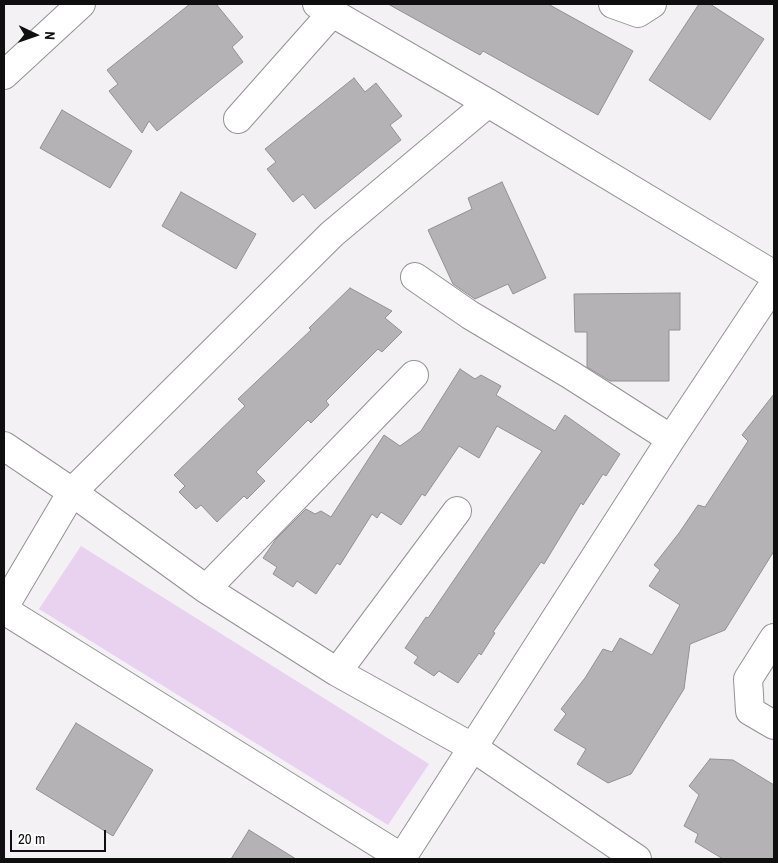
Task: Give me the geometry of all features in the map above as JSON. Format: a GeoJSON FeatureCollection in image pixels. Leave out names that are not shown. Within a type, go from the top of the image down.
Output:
{"type":"FeatureCollection","features":[{"type":"Feature","properties":{"kind":"street"},"geometry":{"type":"LineString","coordinates":[[4,75],[81,4]]}},
{"type":"Feature","properties":{"kind":"street"},"geometry":{"type":"LineString","coordinates":[[613,4],[638,13],[652,4]]}},
{"type":"Feature","properties":{"kind":"street"},"geometry":{"type":"LineString","coordinates":[[238,118],[324,8],[488,103],[774,275]]}},
{"type":"Feature","properties":{"kind":"street"},"geometry":{"type":"LineString","coordinates":[[488,103],[332,234],[72,492],[4,608],[401,859],[671,439],[774,284]]}},
{"type":"Feature","properties":{"kind":"street"},"geometry":{"type":"LineString","coordinates":[[416,277],[470,315],[571,375],[671,439]]}},
{"type":"Feature","properties":{"kind":"street"},"geometry":{"type":"LineString","coordinates":[[206,589],[414,375]]}},
{"type":"Feature","properties":{"kind":"street"},"geometry":{"type":"LineString","coordinates":[[4,446],[72,492],[206,589],[337,672],[472,747],[637,859]]}},
{"type":"Feature","properties":{"kind":"street"},"geometry":{"type":"LineString","coordinates":[[337,672],[457,511]]}},
{"type":"Feature","properties":{"kind":"street"},"geometry":{"type":"LineString","coordinates":[[774,638],[748,679],[750,711],[774,725]]}},
{"type":"Feature","properties":{"kind":"shaded area"},"geometry":{"type":"Polygon","coordinates":[[[81,546],[429,764],[388,825],[39,609],[81,546]]]}},
{"type":"Feature","properties":{"kind":"building"},"geometry":{"type":"Polygon","coordinates":[[[190,4],[216,4],[243,37],[232,47],[243,62],[157,131],[149,121],[142,133],[109,91],[118,84],[107,70],[190,4]]]}},
{"type":"Feature","properties":{"kind":"building"},"geometry":{"type":"Polygon","coordinates":[[[388,4],[548,4],[633,51],[598,115],[483,51],[480,55],[388,4]]]}},
{"type":"Feature","properties":{"kind":"building"},"geometry":{"type":"Polygon","coordinates":[[[699,4],[710,4],[764,39],[710,120],[649,80],[699,4]]]}},
{"type":"Feature","properties":{"kind":"building"},"geometry":{"type":"Polygon","coordinates":[[[354,78],[365,92],[376,83],[402,116],[390,125],[401,140],[315,209],[303,194],[293,202],[267,169],[276,162],[265,149],[354,78]]]}},
{"type":"Feature","properties":{"kind":"building"},"geometry":{"type":"Polygon","coordinates":[[[62,110],[132,151],[110,188],[40,148],[62,110]]]}},
{"type":"Feature","properties":{"kind":"building"},"geometry":{"type":"Polygon","coordinates":[[[502,182],[546,278],[513,294],[508,284],[475,299],[453,284],[428,230],[472,209],[468,198],[502,182]]]}},
{"type":"Feature","properties":{"kind":"building"},"geometry":{"type":"Polygon","coordinates":[[[181,192],[256,234],[236,269],[162,226],[181,192]]]}},
{"type":"Feature","properties":{"kind":"building"},"geometry":{"type":"Polygon","coordinates":[[[350,288],[392,311],[385,318],[402,332],[382,352],[378,349],[326,401],[329,405],[311,423],[308,420],[256,472],[265,481],[247,499],[244,496],[217,522],[201,505],[196,509],[179,492],[185,486],[174,475],[245,406],[238,399],[311,330],[309,328],[350,288]]]}},
{"type":"Feature","properties":{"kind":"building"},"geometry":{"type":"Polygon","coordinates":[[[680,293],[680,330],[669,330],[669,381],[610,381],[587,367],[587,332],[575,332],[574,294],[680,293]]]}},
{"type":"Feature","properties":{"kind":"building"},"geometry":{"type":"Polygon","coordinates":[[[460,369],[475,379],[481,375],[501,386],[496,395],[555,431],[565,415],[620,454],[606,476],[603,474],[583,505],[581,503],[544,564],[541,562],[493,632],[495,633],[481,655],[479,653],[458,683],[439,671],[434,676],[414,663],[418,657],[405,648],[426,617],[428,618],[542,451],[497,426],[479,458],[459,446],[425,496],[422,494],[401,525],[381,512],[377,518],[372,514],[340,565],[337,563],[316,594],[297,581],[293,587],[273,574],[277,567],[263,558],[276,539],[306,509],[315,514],[321,511],[331,517],[384,435],[400,446],[421,431],[460,369]]]}},
{"type":"Feature","properties":{"kind":"building"},"geometry":{"type":"Polygon","coordinates":[[[774,394],[774,551],[725,630],[690,644],[684,689],[631,774],[608,783],[577,764],[586,749],[554,730],[566,714],[561,709],[585,678],[603,649],[612,652],[620,638],[652,655],[680,605],[649,586],[660,570],[654,565],[698,505],[705,507],[748,441],[742,435],[774,394]]]}},
{"type":"Feature","properties":{"kind":"building"},"geometry":{"type":"Polygon","coordinates":[[[76,723],[153,770],[113,836],[36,789],[76,723]]]}},
{"type":"Feature","properties":{"kind":"building"},"geometry":{"type":"Polygon","coordinates":[[[710,759],[733,760],[774,785],[774,859],[723,859],[695,842],[698,834],[684,826],[699,795],[689,786],[710,759]]]}},
{"type":"Feature","properties":{"kind":"building"},"geometry":{"type":"Polygon","coordinates":[[[249,830],[296,859],[231,859],[249,830]]]}}]}
